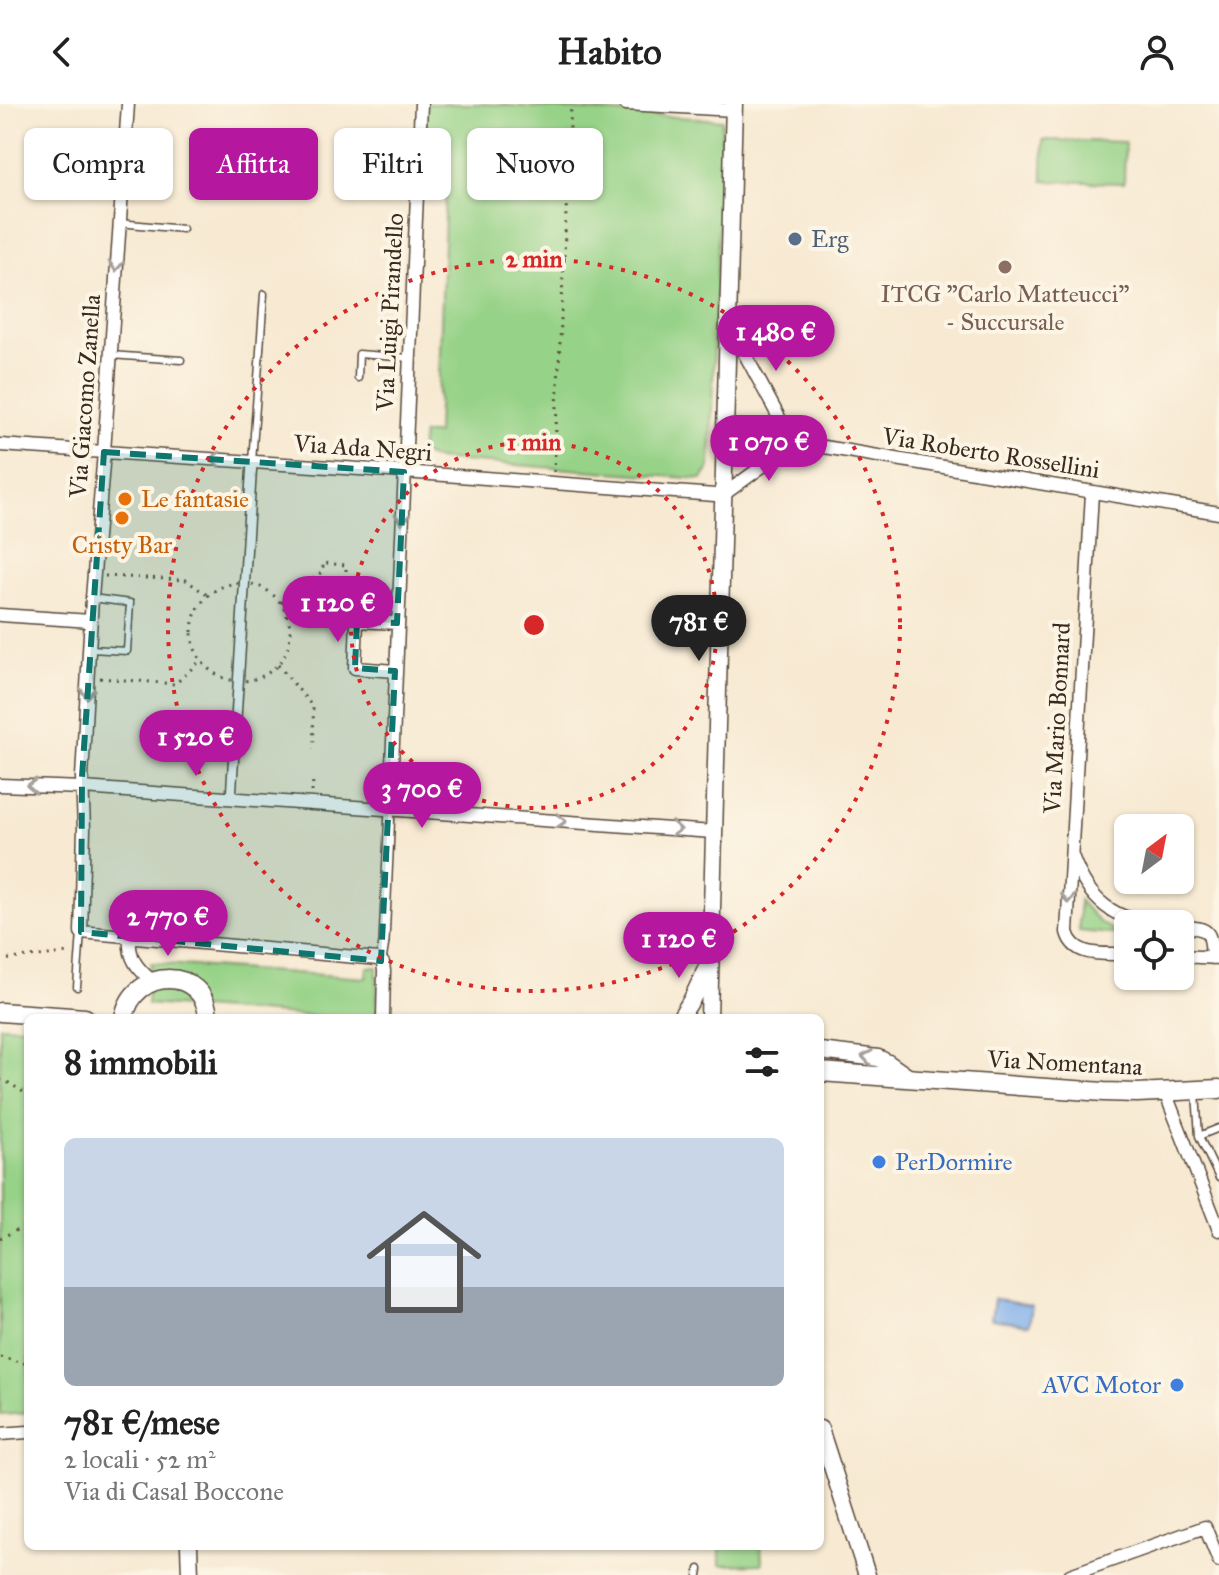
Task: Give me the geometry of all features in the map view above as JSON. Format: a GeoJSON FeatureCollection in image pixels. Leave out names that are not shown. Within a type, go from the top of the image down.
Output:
{"type":"FeatureCollection","features":[{"type":"Feature","properties":{"kind":"main road"},"geometry":{"type":"LineString","coordinates":[[125,1014],[136,992],[152,981],[172,979],[191,986],[204,1002],[207,1014]]}},
{"type":"Feature","properties":{"kind":"main road"},"geometry":{"type":"LineString","coordinates":[[0,1012],[28,1014]]}},
{"type":"Feature","properties":{"kind":"main road","name":"Via Nomentana"},"geometry":{"type":"LineString","coordinates":[[824,1072],[1104,1092],[1219,1089]]}},
{"type":"Feature","properties":{"kind":"street","name":"Via Giacomo Zanella"},"geometry":{"type":"LineString","coordinates":[[81,932],[82,777],[89,649],[128,104]]}},
{"type":"Feature","properties":{"kind":"street","name":"Via Luigi Pirandello"},"geometry":{"type":"LineString","coordinates":[[390,810],[421,104]]}},
{"type":"Feature","properties":{"kind":"street"},"geometry":{"type":"LineString","coordinates":[[626,104],[734,107],[709,1014]]}},
{"type":"Feature","properties":{"kind":"street"},"geometry":{"type":"LineString","coordinates":[[723,495],[782,452],[800,443],[782,423],[727,322]]}},
{"type":"Feature","properties":{"kind":"street","name":"Via Roberto Rossellini"},"geometry":{"type":"LineString","coordinates":[[725,433],[1219,513]]}},
{"type":"Feature","properties":{"kind":"street","name":"Via Ada Negri"},"geometry":{"type":"LineString","coordinates":[[0,445],[723,495]]}},
{"type":"Feature","properties":{"kind":"street"},"geometry":{"type":"LineString","coordinates":[[231,799],[252,462]]}},
{"type":"Feature","properties":{"kind":"street","name":"Via Mario Bonnard"},"geometry":{"type":"LineString","coordinates":[[1092,493],[1067,929],[1072,945],[1083,951],[1114,953]]}},
{"type":"Feature","properties":{"kind":"street"},"geometry":{"type":"LineString","coordinates":[[0,615],[91,621]]}},
{"type":"Feature","properties":{"kind":"street"},"geometry":{"type":"LineString","coordinates":[[395,671],[355,668],[357,621],[397,623]]}},
{"type":"Feature","properties":{"kind":"street"},"geometry":{"type":"LineString","coordinates":[[0,785],[83,788],[713,832]]}},
{"type":"Feature","properties":{"kind":"street"},"geometry":{"type":"LineString","coordinates":[[383,1014],[385,985],[381,961],[390,810]]}},
{"type":"Feature","properties":{"kind":"street"},"geometry":{"type":"LineString","coordinates":[[1071,851],[1082,879],[1105,907],[1114,913]]}},
{"type":"Feature","properties":{"kind":"street"},"geometry":{"type":"LineString","coordinates":[[1194,928],[1209,934],[1216,958],[1194,957]]}},
{"type":"Feature","properties":{"kind":"street"},"geometry":{"type":"LineString","coordinates":[[81,932],[367,957],[381,961]]}},
{"type":"Feature","properties":{"kind":"street"},"geometry":{"type":"LineString","coordinates":[[130,937],[129,949],[133,960],[152,981]]}},
{"type":"Feature","properties":{"kind":"street"},"geometry":{"type":"LineString","coordinates":[[683,1014],[709,962]]}},
{"type":"Feature","properties":{"kind":"street","name":"Via Nomentana"},"geometry":{"type":"LineString","coordinates":[[824,1051],[878,1058],[908,1077]]}},
{"type":"Feature","properties":{"kind":"street"},"geometry":{"type":"LineString","coordinates":[[1165,1092],[1219,1230]]}},
{"type":"Feature","properties":{"kind":"street"},"geometry":{"type":"LineString","coordinates":[[0,1434],[24,1432]]}},
{"type":"Feature","properties":{"kind":"street"},"geometry":{"type":"LineString","coordinates":[[824,1441],[867,1575]]}},
{"type":"Feature","properties":{"kind":"street"},"geometry":{"type":"LineString","coordinates":[[1070,1575],[1205,1527],[1219,1561]]}},
{"type":"Feature","properties":{"kind":"street"},"geometry":{"type":"LineString","coordinates":[[189,1550],[190,1575]]}},
{"type":"Feature","properties":{"kind":"lane"},"geometry":{"type":"LineString","coordinates":[[119,223],[183,229]]}},
{"type":"Feature","properties":{"kind":"lane"},"geometry":{"type":"LineString","coordinates":[[252,462],[264,294]]}},
{"type":"Feature","properties":{"kind":"lane"},"geometry":{"type":"LineString","coordinates":[[358,378],[359,354],[409,358]]}},
{"type":"Feature","properties":{"kind":"lane"},"geometry":{"type":"LineString","coordinates":[[110,355],[181,360]]}},
{"type":"Feature","properties":{"kind":"lane"},"geometry":{"type":"LineString","coordinates":[[89,649],[127,651],[130,603],[92,598]]}},
{"type":"Feature","properties":{"kind":"lane"},"geometry":{"type":"LineString","coordinates":[[77,987],[81,932]]}},
{"type":"Feature","properties":{"kind":"lane"},"geometry":{"type":"LineString","coordinates":[[1196,1090],[1199,1136],[1219,1178]]}},
{"type":"Feature","properties":{"kind":"lane"},"geometry":{"type":"LineString","coordinates":[[1199,1136],[1219,1128]]}},
{"type":"Feature","properties":{"kind":"lane"},"geometry":{"type":"LineString","coordinates":[[1194,1171],[1212,1162]]}},
{"type":"Feature","properties":{"kind":"path"},"geometry":{"type":"LineString","coordinates":[[553,483],[571,104]]}},
{"type":"Feature","properties":{"kind":"path"},"geometry":{"type":"LineString","coordinates":[[281,603],[323,571],[323,563],[346,565],[346,581],[398,586]]}},
{"type":"Feature","properties":{"kind":"path"},"geometry":{"type":"LineString","coordinates":[[94,575],[186,580],[207,595]]}},
{"type":"Feature","properties":{"kind":"path"},"geometry":{"type":"LineString","coordinates":[[88,677],[175,684],[200,661]]}},
{"type":"Feature","properties":{"kind":"path"},"geometry":{"type":"LineString","coordinates":[[278,665],[313,707],[314,749]]}},
{"type":"Feature","properties":{"kind":"path"},"geometry":{"type":"LineString","coordinates":[[0,960],[80,951]]}},
{"type":"Feature","properties":{"kind":"path"},"geometry":{"type":"LineString","coordinates":[[0,1080],[24,1093]]}},
{"type":"Feature","properties":{"kind":"path"},"geometry":{"type":"LineString","coordinates":[[0,1238],[24,1227]]}},
{"type":"Feature","properties":{"kind":"path"},"geometry":{"type":"LineString","coordinates":[[0,1357],[24,1363]]}},
{"type":"Feature","properties":{"kind":"highlighted area"},"geometry":{"type":"Polygon","coordinates":[[[104,452],[404,472],[397,623],[357,621],[355,668],[395,671],[381,961],[81,932],[82,777],[104,452]]]}},
{"type":"Feature","properties":{"kind":"green space"},"geometry":{"type":"Polygon","coordinates":[[[425,104],[483,104],[722,120],[710,467],[702,479],[435,459],[420,450],[423,434],[437,434],[446,200],[451,200],[451,128],[428,128],[425,104]]]}},
{"type":"Feature","properties":{"kind":"green space"},"geometry":{"type":"Polygon","coordinates":[[[1043,140],[1125,142],[1124,183],[1043,181],[1043,140]]]}},
{"type":"Feature","properties":{"kind":"green space"},"geometry":{"type":"Polygon","coordinates":[[[1079,900],[1099,922],[1114,931],[1114,934],[1079,931],[1079,900]]]}},
{"type":"Feature","properties":{"kind":"green space"},"geometry":{"type":"Polygon","coordinates":[[[151,963],[366,978],[367,967],[377,967],[377,1014],[283,1014],[147,1004],[151,963]]]}},
{"type":"Feature","properties":{"kind":"green space"},"geometry":{"type":"Polygon","coordinates":[[[0,1026],[24,1027],[24,1413],[0,1415],[0,1026]]]}},
{"type":"Feature","properties":{"kind":"green space"},"geometry":{"type":"Polygon","coordinates":[[[720,1550],[761,1550],[762,1564],[720,1565],[720,1550]]]}},
{"type":"Feature","properties":{"kind":"water"},"geometry":{"type":"Polygon","coordinates":[[[994,1299],[1032,1306],[1029,1325],[991,1319],[994,1299]]]}},
{"type":"Feature","properties":{"kind":"place","name":"Erg"},"geometry":{"type":"Point","coordinates":[795,239]}},
{"type":"Feature","properties":{"kind":"place","name":"ITCG \"Carlo Matteucci\" - Succursale"},"geometry":{"type":"Point","coordinates":[1005,267]}},
{"type":"Feature","properties":{"kind":"place","name":"Le fantasie"},"geometry":{"type":"Point","coordinates":[125,499]}},
{"type":"Feature","properties":{"kind":"place","name":"Cristy Bar"},"geometry":{"type":"Point","coordinates":[122,518]}},
{"type":"Feature","properties":{"kind":"place","name":"PerDormire"},"geometry":{"type":"Point","coordinates":[879,1162]}},
{"type":"Feature","properties":{"kind":"place","name":"AVC Motor"},"geometry":{"type":"Point","coordinates":[1177,1385]}}]}
